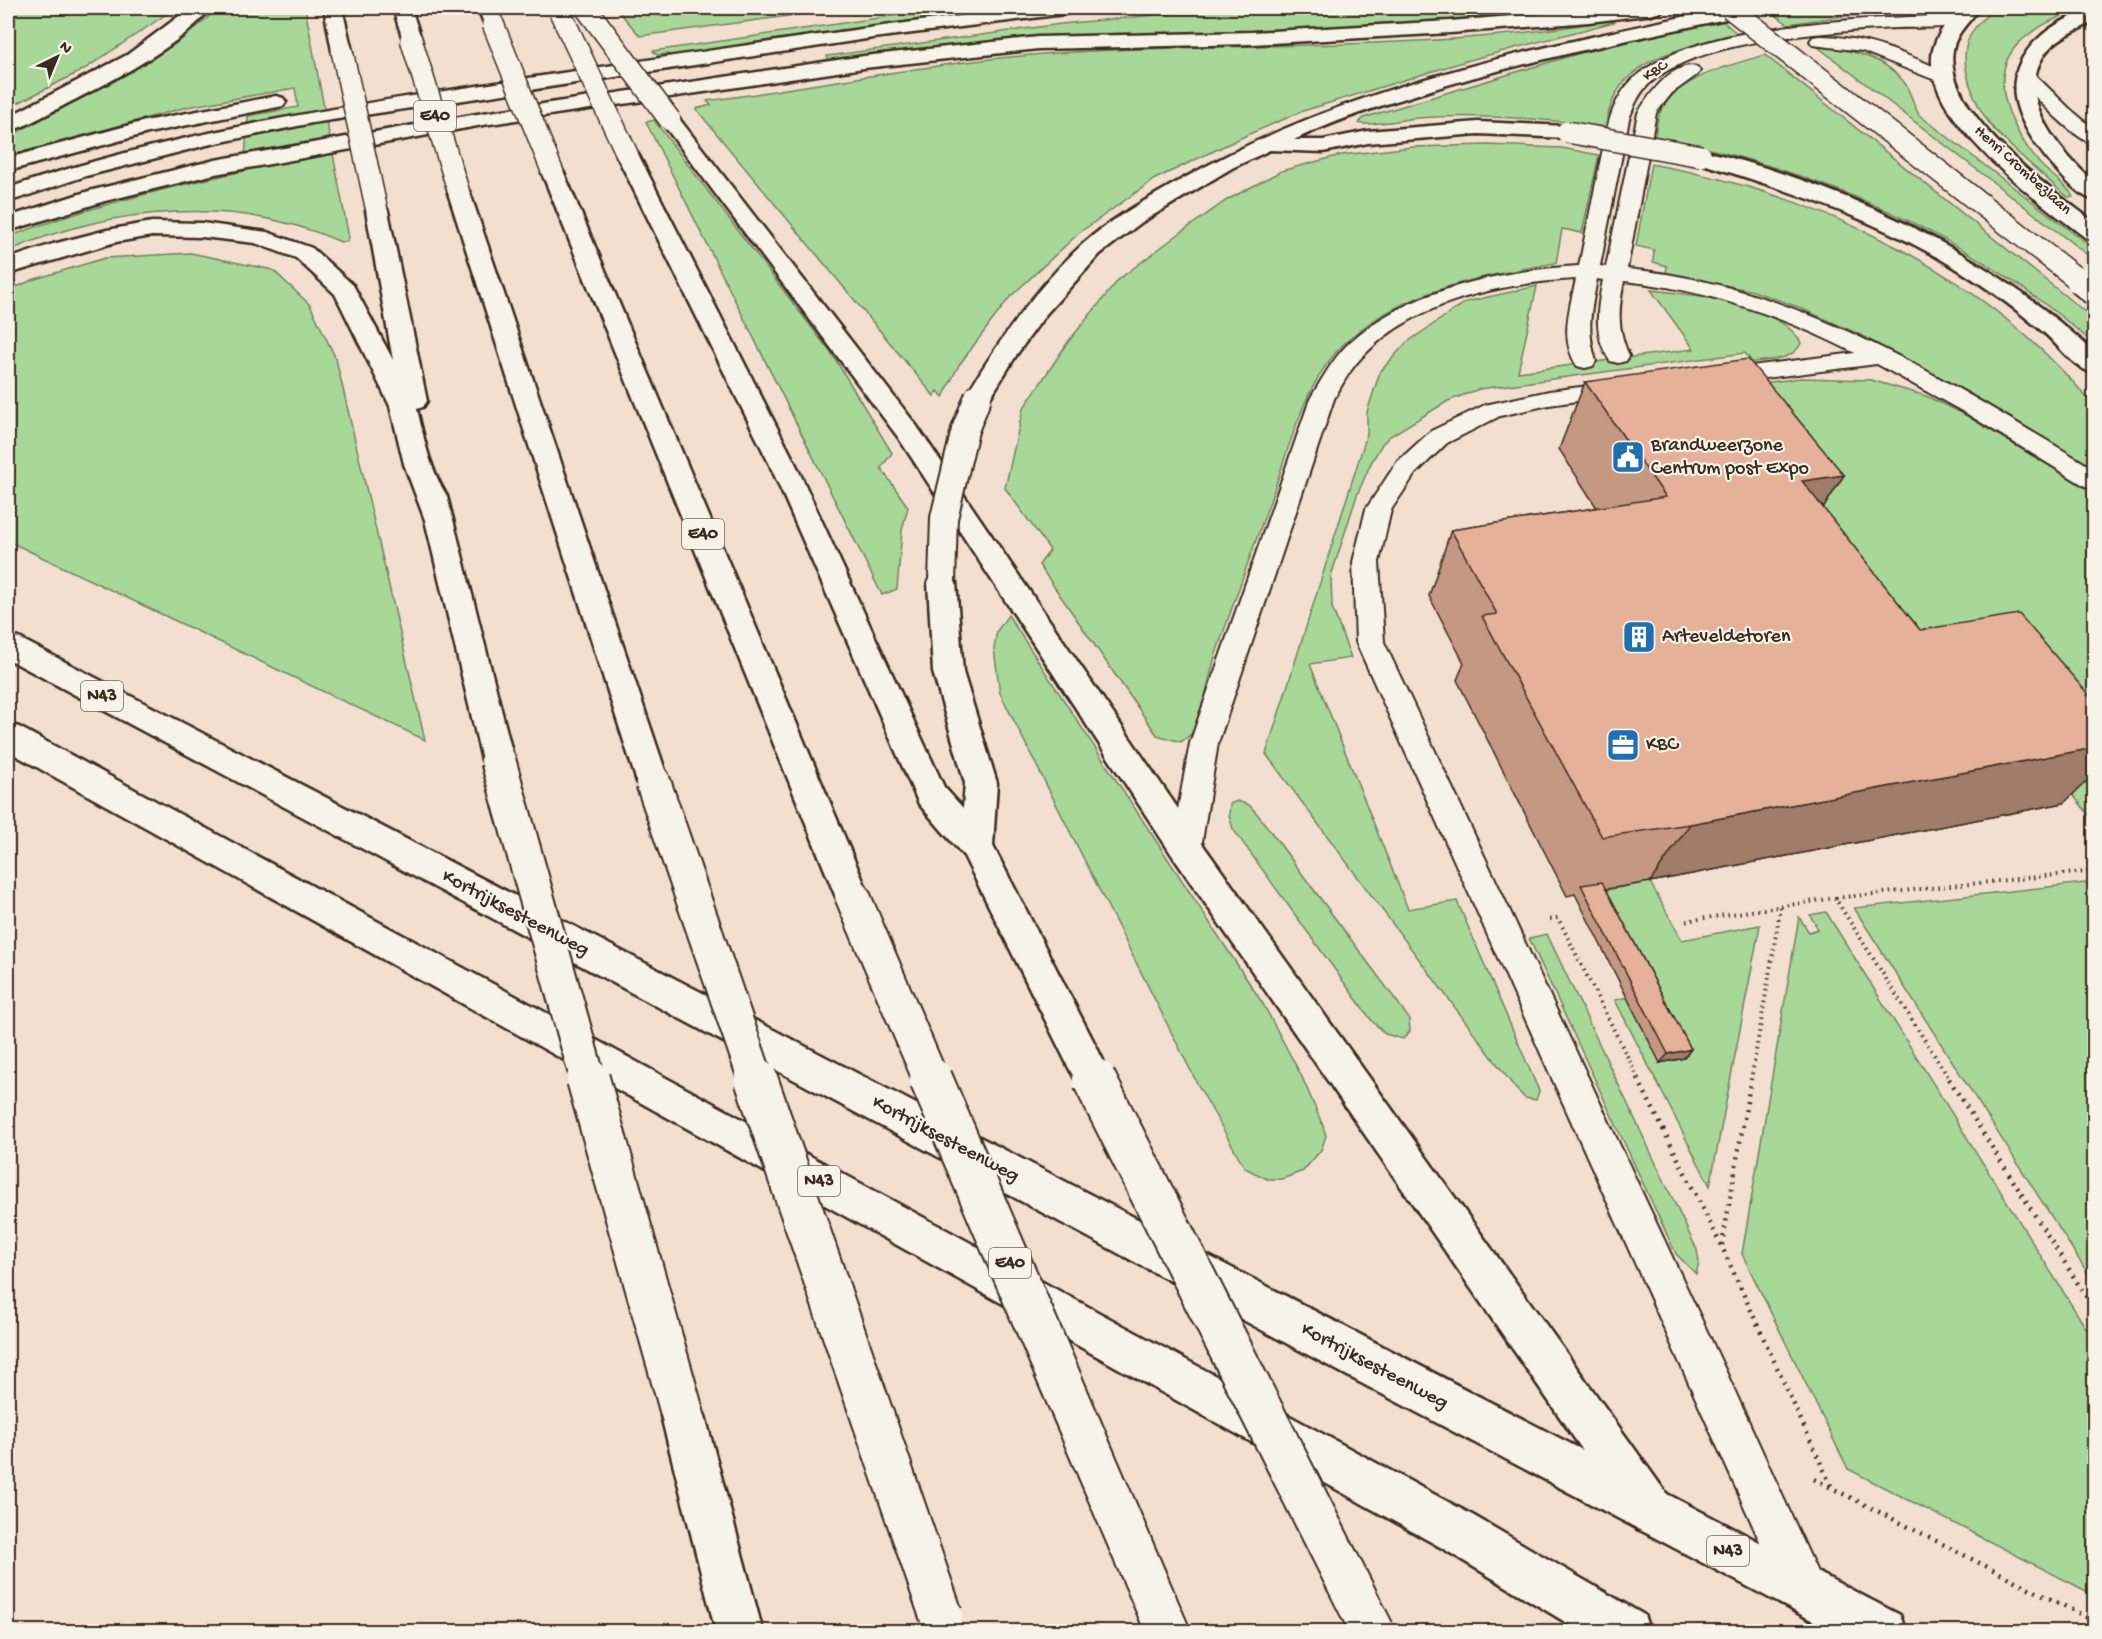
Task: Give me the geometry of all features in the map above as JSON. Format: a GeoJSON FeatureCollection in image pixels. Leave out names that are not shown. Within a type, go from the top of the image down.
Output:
{"type":"FeatureCollection","features":[{"type":"Feature","properties":{"kind":"main road"},"geometry":{"type":"LineString","coordinates":[[8,125],[93,82],[149,49],[201,8]]}},
{"type":"Feature","properties":{"kind":"main road"},"geometry":{"type":"LineString","coordinates":[[333,8],[377,212],[437,517],[498,760],[683,1416],[740,1632]]}},
{"type":"Feature","properties":{"kind":"main road","name":"E40"},"geometry":{"type":"LineString","coordinates":[[402,8],[459,193],[652,782],[944,1623]]}},
{"type":"Feature","properties":{"kind":"main road"},"geometry":{"type":"LineString","coordinates":[[586,8],[696,156],[766,243],[907,431],[1186,848],[1653,1513]]}},
{"type":"Feature","properties":{"kind":"main road"},"geometry":{"type":"LineString","coordinates":[[8,195],[78,171],[207,139],[312,117],[816,40],[1064,8]]}},
{"type":"Feature","properties":{"kind":"main road"},"geometry":{"type":"LineString","coordinates":[[8,224],[97,196],[215,167],[483,119],[864,62],[1038,44],[1252,38],[1450,27],[1589,16],[1653,8]]}},
{"type":"Feature","properties":{"kind":"main road"},"geometry":{"type":"LineString","coordinates":[[1730,8],[2094,292]]}},
{"type":"Feature","properties":{"kind":"main road"},"geometry":{"type":"LineString","coordinates":[[976,846],[981,783],[948,672],[942,582],[944,518],[965,430],[978,397],[1004,351],[1037,309],[1111,232],[1193,179],[1262,146],[1350,110],[1427,85],[1542,54],[1749,8]]}},
{"type":"Feature","properties":{"kind":"main road"},"geometry":{"type":"LineString","coordinates":[[559,10],[628,156],[783,465],[931,795],[976,846],[1373,1632]]}},
{"type":"Feature","properties":{"kind":"main road","name":"Henri Crombezlaan"},"geometry":{"type":"LineString","coordinates":[[1964,14],[1947,38],[1942,57],[1945,78],[1955,101],[1977,133],[2040,191],[2094,233]]}},
{"type":"Feature","properties":{"kind":"main road"},"geometry":{"type":"LineString","coordinates":[[2094,15],[2055,33],[2033,52],[2024,74],[2025,101],[2034,124],[2053,153],[2094,193]]}},
{"type":"Feature","properties":{"kind":"main road","name":"E40"},"geometry":{"type":"LineString","coordinates":[[490,16],[852,895],[1168,1632]]}},
{"type":"Feature","properties":{"kind":"main road"},"geometry":{"type":"LineString","coordinates":[[560,59],[642,47]]}},
{"type":"Feature","properties":{"kind":"main road"},"geometry":{"type":"LineString","coordinates":[[490,70],[525,64]]}},
{"type":"Feature","properties":{"kind":"main road"},"geometry":{"type":"LineString","coordinates":[[408,82],[443,77]]}},
{"type":"Feature","properties":{"kind":"main road"},"geometry":{"type":"LineString","coordinates":[[326,94],[373,87]]}},
{"type":"Feature","properties":{"kind":"main road"},"geometry":{"type":"LineString","coordinates":[[8,165],[145,127],[291,99]]}},
{"type":"Feature","properties":{"kind":"main road"},"geometry":{"type":"LineString","coordinates":[[1262,146],[1323,146],[1379,135],[1478,128],[1567,132],[1701,156],[1774,176],[1838,200],[1896,226],[1965,263],[2020,301],[2075,345],[2094,364]]}},
{"type":"Feature","properties":{"kind":"main road"},"geometry":{"type":"LineString","coordinates":[[8,267],[61,249],[115,235],[152,230],[202,230],[259,237],[304,254],[345,290],[369,335],[403,405],[417,464],[437,517]]}},
{"type":"Feature","properties":{"kind":"main road","name":"Kortrijksesteenweg"},"geometry":{"type":"LineString","coordinates":[[8,646],[1883,1632]]}},
{"type":"Feature","properties":{"kind":"main road","name":"N43"},"geometry":{"type":"LineString","coordinates":[[8,736],[1458,1532],[1627,1632]]}},
{"type":"Feature","properties":{"kind":"lane","name":"KBC"},"geometry":{"type":"LineString","coordinates":[[1585,361],[1578,339],[1578,321],[1619,118],[1629,95],[1643,79],[1678,59],[1728,43],[1820,27],[1964,14]]}},
{"type":"Feature","properties":{"kind":"lane","name":"KBC"},"geometry":{"type":"LineString","coordinates":[[1618,356],[1609,335],[1609,303],[1647,113],[1658,94],[1672,81],[1696,68],[1740,55],[1799,43],[1828,41],[1856,44],[1886,53],[1945,78]]}},
{"type":"Feature","properties":{"kind":"lane"},"geometry":{"type":"LineString","coordinates":[[2024,74],[2063,113],[2094,138]]}},
{"type":"Feature","properties":{"kind":"lane"},"geometry":{"type":"LineString","coordinates":[[1186,848],[1204,743],[1322,399],[1343,363],[1375,333],[1427,305],[1471,289],[1531,276],[1588,272],[1615,273],[1731,294],[1818,326],[1879,357],[2094,480]]}},
{"type":"Feature","properties":{"kind":"lane"},"geometry":{"type":"LineString","coordinates":[[1686,381],[1879,357]]}},
{"type":"Feature","properties":{"kind":"lane"},"geometry":{"type":"LineString","coordinates":[[1652,385],[1549,398],[1493,410],[1439,437],[1406,468],[1379,509],[1366,562],[1370,642],[1714,1390],[1803,1589]]}},
{"type":"Feature","properties":{"kind":"path"},"geometry":{"type":"LineString","coordinates":[[1686,921],[1835,898],[2094,871]]}},
{"type":"Feature","properties":{"kind":"path"},"geometry":{"type":"LineString","coordinates":[[1835,898],[2094,1309]]}},
{"type":"Feature","properties":{"kind":"path"},"geometry":{"type":"LineString","coordinates":[[1722,1246],[1781,906]]}},
{"type":"Feature","properties":{"kind":"path"},"geometry":{"type":"LineString","coordinates":[[1501,928],[1558,918],[1722,1246],[1832,1488]]}},
{"type":"Feature","properties":{"kind":"path"},"geometry":{"type":"LineString","coordinates":[[1811,1478],[2094,1621]]}},
{"type":"Feature","properties":{"kind":"green space"},"geometry":{"type":"Polygon","coordinates":[[[8,8],[172,8],[83,70],[8,108],[8,8]]]}},
{"type":"Feature","properties":{"kind":"green space"},"geometry":{"type":"Polygon","coordinates":[[[219,8],[305,8],[349,238],[346,242],[301,227],[259,217],[217,212],[174,212],[132,216],[90,224],[8,251],[8,237],[66,217],[184,184],[244,171],[248,116],[298,107],[295,88],[187,107],[8,156],[8,137],[129,73],[184,38],[219,8]]]}},
{"type":"Feature","properties":{"kind":"green space"},"geometry":{"type":"Polygon","coordinates":[[[616,8],[848,8],[640,36],[616,8]]]}},
{"type":"Feature","properties":{"kind":"green space"},"geometry":{"type":"Polygon","coordinates":[[[946,8],[1021,8],[671,57],[668,54],[657,55],[653,51],[946,8]]]}},
{"type":"Feature","properties":{"kind":"green space"},"geometry":{"type":"Polygon","coordinates":[[[1228,8],[1612,8],[1521,18],[1289,30],[1072,36],[885,53],[829,61],[827,56],[1061,24],[1228,8]]]}},
{"type":"Feature","properties":{"kind":"green space"},"geometry":{"type":"Polygon","coordinates":[[[1766,8],[1910,8],[1888,14],[1845,16],[1788,24],[1766,8]]]}},
{"type":"Feature","properties":{"kind":"green space"},"geometry":{"type":"Polygon","coordinates":[[[1996,8],[2082,8],[2063,15],[2026,36],[2012,51],[2005,65],[2003,80],[2008,110],[2023,140],[2040,164],[2067,188],[2073,197],[2068,197],[2057,188],[2000,136],[1980,109],[1975,98],[1967,73],[1966,49],[1974,29],[1996,8]]]}},
{"type":"Feature","properties":{"kind":"green space"},"geometry":{"type":"Polygon","coordinates":[[[1720,19],[1739,35],[1671,52],[1640,68],[1617,92],[1605,127],[1535,119],[1488,117],[1417,118],[1359,123],[1363,118],[1577,54],[1720,19]]]}},
{"type":"Feature","properties":{"kind":"green space"},"geometry":{"type":"Polygon","coordinates":[[[1604,21],[1614,22],[1466,61],[1303,111],[1155,179],[1079,233],[1010,297],[959,365],[943,397],[938,391],[934,396],[696,109],[711,105],[707,101],[926,67],[1013,57],[1125,49],[1400,42],[1468,38],[1604,21]]]}},
{"type":"Feature","properties":{"kind":"green space"},"geometry":{"type":"Polygon","coordinates":[[[1818,47],[1854,52],[1889,68],[1906,85],[1919,115],[2094,249],[2094,260],[1818,47]]]}},
{"type":"Feature","properties":{"kind":"green space"},"geometry":{"type":"Polygon","coordinates":[[[1765,55],[2094,319],[2094,344],[2045,304],[1994,269],[1942,238],[1888,211],[1833,188],[1775,168],[1655,136],[1660,112],[1681,88],[1708,73],[1765,55]]]}},
{"type":"Feature","properties":{"kind":"green space"},"geometry":{"type":"Polygon","coordinates":[[[654,120],[834,357],[892,453],[881,468],[908,507],[902,530],[897,589],[882,595],[646,122],[654,120]]]}},
{"type":"Feature","properties":{"kind":"green space"},"geometry":{"type":"Polygon","coordinates":[[[1487,145],[1562,148],[1599,155],[1582,233],[1562,229],[1556,263],[1474,279],[1420,297],[1371,322],[1349,339],[1334,355],[1310,392],[1293,433],[1217,651],[1196,726],[1191,734],[1181,742],[1157,735],[1039,565],[1050,550],[1005,488],[1023,409],[1068,342],[1119,279],[1227,200],[1281,171],[1341,155],[1413,147],[1487,145]]]}},
{"type":"Feature","properties":{"kind":"green space"},"geometry":{"type":"Polygon","coordinates":[[[1651,164],[1714,178],[1776,196],[1836,218],[1894,246],[1950,278],[2002,316],[2050,358],[2094,406],[2094,470],[1861,335],[1798,307],[1753,291],[1666,273],[1667,266],[1653,262],[1654,250],[1636,246],[1651,164]]]}},
{"type":"Feature","properties":{"kind":"green space"},"geometry":{"type":"Polygon","coordinates":[[[191,253],[273,270],[310,305],[336,359],[425,740],[8,541],[8,291],[32,280],[105,258],[191,253]]]}},
{"type":"Feature","properties":{"kind":"green space"},"geometry":{"type":"Polygon","coordinates":[[[1537,286],[1518,372],[1694,349],[1651,290],[1711,299],[1756,311],[1775,319],[1791,330],[1801,343],[1793,353],[1773,360],[1752,362],[1745,353],[1479,389],[1448,401],[1390,436],[1382,444],[1371,463],[1357,495],[1331,576],[1332,607],[1351,658],[1310,664],[1408,909],[1457,901],[1539,1091],[1536,1100],[1525,1098],[1515,1088],[1266,754],[1367,434],[1367,412],[1380,372],[1406,343],[1466,302],[1537,286]]]}},
{"type":"Feature","properties":{"kind":"green space"},"geometry":{"type":"Polygon","coordinates":[[[1801,378],[1871,380],[1926,396],[1962,413],[2094,493],[2094,821],[1957,651],[1906,660],[1687,393],[1801,378]]]}},
{"type":"Feature","properties":{"kind":"green space"},"geometry":{"type":"Polygon","coordinates":[[[1008,615],[1263,1004],[1302,1077],[1326,1136],[1321,1150],[1303,1171],[1282,1179],[1267,1179],[1245,1168],[1198,1085],[1000,693],[994,649],[997,631],[1008,615]]]}},
{"type":"Feature","properties":{"kind":"green space"},"geometry":{"type":"Polygon","coordinates":[[[1237,801],[1249,805],[1259,816],[1398,1003],[1409,1019],[1410,1031],[1403,1039],[1385,1034],[1372,1021],[1233,829],[1229,815],[1230,804],[1237,801]]]}},
{"type":"Feature","properties":{"kind":"green space"},"geometry":{"type":"Polygon","coordinates":[[[1650,882],[1682,940],[1760,925],[1710,1186],[1615,1000],[1627,997],[1660,1062],[1683,1058],[1596,892],[1650,882]]]}},
{"type":"Feature","properties":{"kind":"green space"},"geometry":{"type":"Polygon","coordinates":[[[2094,882],[2094,1283],[1854,908],[2094,882]]]}},
{"type":"Feature","properties":{"kind":"green space"},"geometry":{"type":"Polygon","coordinates":[[[1826,912],[2094,1341],[2094,1595],[1848,1469],[1742,1254],[1799,917],[1809,932],[1818,929],[1810,915],[1826,912]]]}},
{"type":"Feature","properties":{"kind":"green space"},"geometry":{"type":"Polygon","coordinates":[[[1547,934],[1697,1250],[1699,1262],[1696,1274],[1676,1254],[1529,938],[1547,934]]]}},
{"type":"Feature","properties":{"kind":"building","name":"Arteveldetoren"},"geometry":{"type":"Polygon","coordinates":[[[1748,359],[1844,475],[1802,481],[1920,630],[2019,614],[2094,701],[2094,748],[1690,824],[1602,837],[1482,616],[1497,614],[1451,530],[1666,497],[1585,382],[1748,359]]]}},
{"type":"Feature","properties":{"kind":"building"},"geometry":{"type":"Polygon","coordinates":[[[1602,882],[1691,1049],[1668,1054],[1581,885],[1602,882]]]}},
{"type":"Feature","properties":{"kind":"place","name":"Brandweerzone Centrum post Expo"},"geometry":{"type":"Point","coordinates":[1628,457]}},
{"type":"Feature","properties":{"kind":"place","name":"Arteveldetoren"},"geometry":{"type":"Point","coordinates":[1639,637]}},
{"type":"Feature","properties":{"kind":"place","name":"KBC"},"geometry":{"type":"Point","coordinates":[1623,745]}}]}
